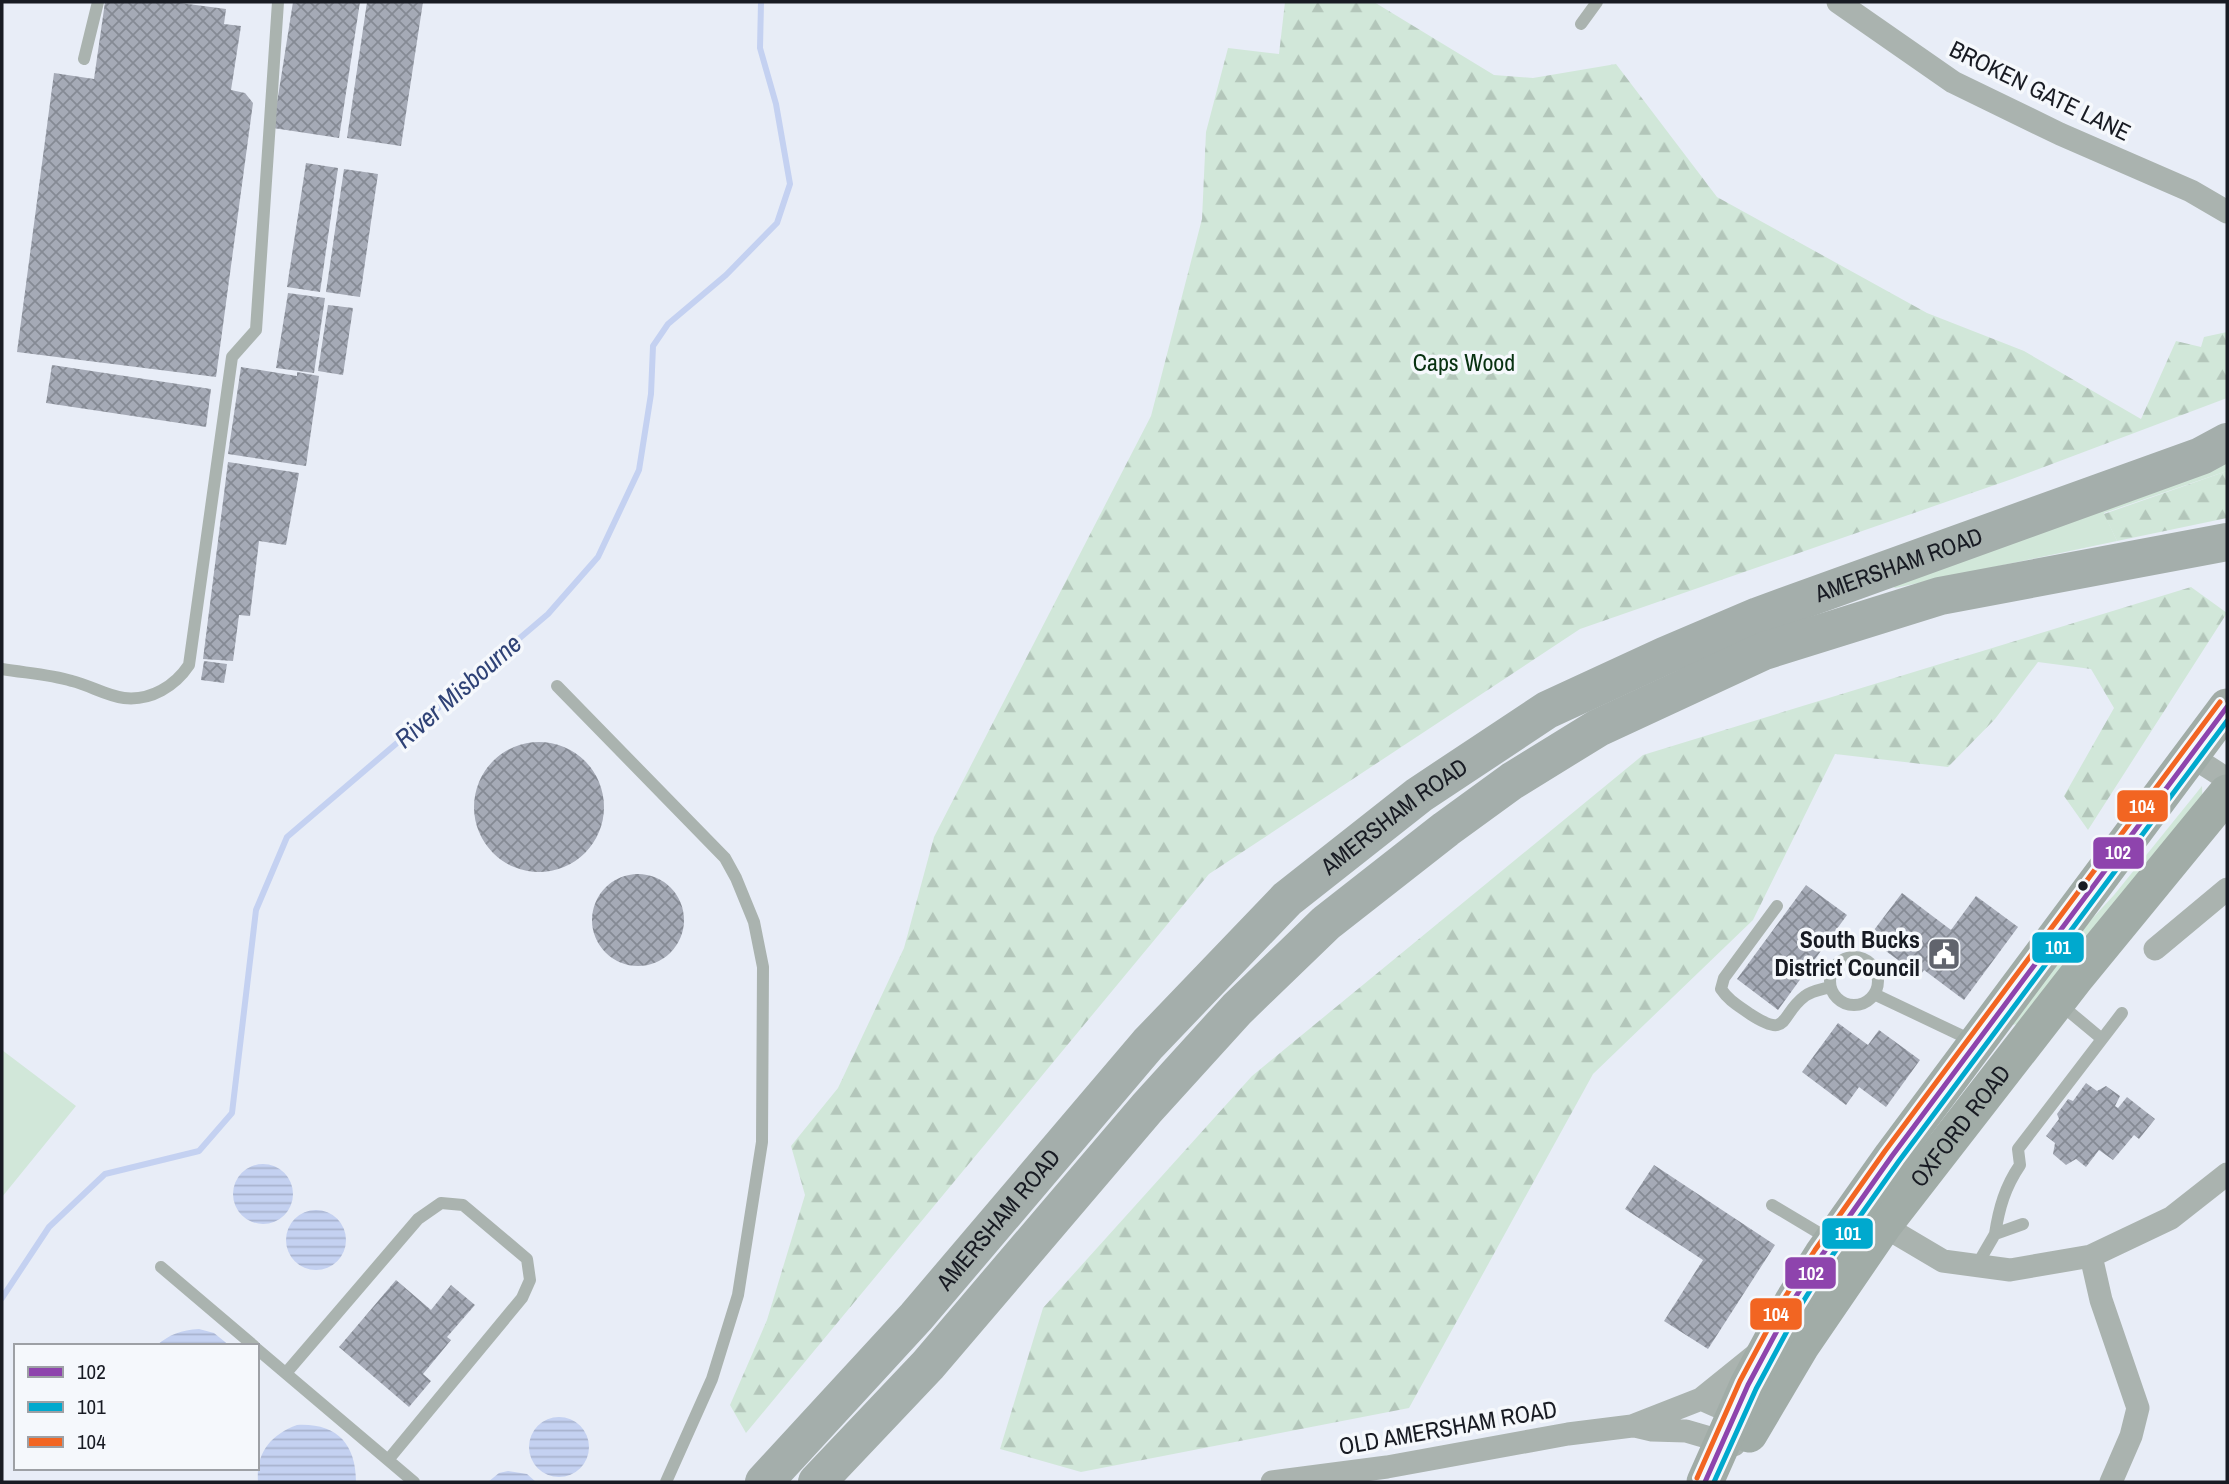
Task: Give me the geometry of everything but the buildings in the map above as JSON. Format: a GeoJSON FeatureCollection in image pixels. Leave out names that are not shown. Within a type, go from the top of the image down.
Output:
{"type":"FeatureCollection","features":[{"type":"Feature","properties":{"kind":"highway","name":"AMERSHAM ROAD"},"geometry":{"type":"LineString","coordinates":[[764,1482],[916,1317],[1157,1035],[1287,899],[1419,795],[1547,709],[1664,656],[1758,616],[2202,456],[2227,442]]}},
{"type":"Feature","properties":{"kind":"highway"},"geometry":{"type":"LineString","coordinates":[[817,1482],[928,1366],[1147,1108],[1237,1009],[1326,923],[1446,828],[1512,781],[1598,728],[1764,651],[1940,596],[2227,542]]}},
{"type":"Feature","properties":{"kind":"main road"},"geometry":{"type":"LineString","coordinates":[[1705,1482],[1739,1431],[1771,1341],[1832,1241],[1869,1217],[1977,1042],[2227,707]]}},
{"type":"Feature","properties":{"kind":"main road","name":"OXFORD ROAD"},"geometry":{"type":"LineString","coordinates":[[1727,1482],[1739,1431],[1801,1346],[1869,1217],[2017,1051],[2227,793]]}},
{"type":"Feature","properties":{"kind":"main road"},"geometry":{"type":"LineString","coordinates":[[1977,1042],[2017,1051]]}},
{"type":"Feature","properties":{"kind":"street","name":"BROKEN GATE LANE"},"geometry":{"type":"LineString","coordinates":[[1838,2],[1953,82],[2060,134],[2191,191],[2227,212]]}},
{"type":"Feature","properties":{"kind":"street"},"geometry":{"type":"LineString","coordinates":[[2191,756],[2227,779]]}},
{"type":"Feature","properties":{"kind":"street"},"geometry":{"type":"LineString","coordinates":[[2155,949],[2227,889]]}},
{"type":"Feature","properties":{"kind":"street"},"geometry":{"type":"LineString","coordinates":[[1869,1217],[1943,1261],[2010,1270],[2091,1256],[2171,1218],[2227,1174]]}},
{"type":"Feature","properties":{"kind":"street"},"geometry":{"type":"LineString","coordinates":[[2091,1256],[2101,1300],[2137,1408],[2132,1436],[2111,1482]]}},
{"type":"Feature","properties":{"kind":"street","name":"OLD AMERSHAM ROAD"},"geometry":{"type":"LineString","coordinates":[[1272,1482],[1387,1474],[1568,1434],[1632,1426],[1701,1399],[1771,1341]]}},
{"type":"Feature","properties":{"kind":"street"},"geometry":{"type":"LineString","coordinates":[[1701,1399],[1739,1431]]}},
{"type":"Feature","properties":{"kind":"street","name":"OLD AMERSHAM ROAD"},"geometry":{"type":"LineString","coordinates":[[1632,1426],[1652,1430],[1739,1431]]}},
{"type":"Feature","properties":{"kind":"lane"},"geometry":{"type":"LineString","coordinates":[[84,59],[98,2]]}},
{"type":"Feature","properties":{"kind":"lane"},"geometry":{"type":"LineString","coordinates":[[2,669],[33,672],[73,681],[124,698],[143,697],[164,690],[178,681],[189,665],[232,357],[256,330],[278,2]]}},
{"type":"Feature","properties":{"kind":"lane"},"geometry":{"type":"LineString","coordinates":[[1581,23],[1597,2]]}},
{"type":"Feature","properties":{"kind":"lane"},"geometry":{"type":"LineString","coordinates":[[557,687],[725,858],[754,922],[763,967],[762,1142],[738,1295],[712,1379],[666,1482]]}},
{"type":"Feature","properties":{"kind":"lane"},"geometry":{"type":"LineString","coordinates":[[1777,906],[1724,978],[1721,989],[1727,998],[1768,1025],[1776,1026],[1784,1021],[1805,995],[1830,987]]}},
{"type":"Feature","properties":{"kind":"lane"},"geometry":{"type":"LineString","coordinates":[[1859,957],[1873,966],[1877,973],[1878,981],[1874,994],[1867,1001],[1853,1005],[1839,1000],[1830,987],[1832,971],[1843,959],[1859,957]]}},
{"type":"Feature","properties":{"kind":"lane"},"geometry":{"type":"LineString","coordinates":[[1874,994],[1977,1042]]}},
{"type":"Feature","properties":{"kind":"lane"},"geometry":{"type":"LineString","coordinates":[[2057,1001],[2102,1039]]}},
{"type":"Feature","properties":{"kind":"lane"},"geometry":{"type":"LineString","coordinates":[[1977,1265],[1995,1234],[2001,1201],[2020,1165],[2018,1149],[2122,1013]]}},
{"type":"Feature","properties":{"kind":"lane"},"geometry":{"type":"LineString","coordinates":[[286,1373],[418,1219],[441,1203],[463,1205],[527,1259],[530,1280],[522,1298],[388,1460]]}},
{"type":"Feature","properties":{"kind":"lane"},"geometry":{"type":"LineString","coordinates":[[1772,1205],[1832,1241]]}},
{"type":"Feature","properties":{"kind":"lane"},"geometry":{"type":"LineString","coordinates":[[1995,1234],[2023,1224]]}},
{"type":"Feature","properties":{"kind":"lane"},"geometry":{"type":"LineString","coordinates":[[161,1267],[252,1344]]}},
{"type":"Feature","properties":{"kind":"lane"},"geometry":{"type":"LineString","coordinates":[[259,1350],[414,1482]]}},
{"type":"Feature","properties":{"kind":"green space","name":"Caps Wood"},"geometry":{"type":"Polygon","coordinates":[[[1285,2],[1374,2],[1494,75],[1533,78],[1616,64],[1717,197],[1927,313],[2024,351],[2141,419],[2176,341],[2201,347],[2204,337],[2227,332],[2227,398],[2012,479],[1580,629],[1209,874],[746,1433],[730,1405],[767,1320],[805,1195],[791,1146],[838,1088],[904,948],[934,837],[1151,416],[1202,219],[1206,132],[1228,48],[1279,54],[1285,2]]]}},
{"type":"Feature","properties":{"kind":"green space"},"geometry":{"type":"Polygon","coordinates":[[[2227,448],[2227,471],[2104,513],[2117,541],[1895,588],[1883,580],[2227,448]]]}},
{"type":"Feature","properties":{"kind":"green space"},"geometry":{"type":"Polygon","coordinates":[[[2227,471],[2227,518],[2117,541],[2104,514],[2227,471]]]}},
{"type":"Feature","properties":{"kind":"green space"},"geometry":{"type":"Polygon","coordinates":[[[2191,587],[2227,613],[2088,830],[2064,796],[2114,708],[2091,669],[2038,662],[1995,719],[1948,767],[1835,754],[1753,920],[1593,1074],[1409,1408],[1081,1472],[1000,1449],[1043,1308],[1252,1076],[1643,755],[2191,587]]]}},
{"type":"Feature","properties":{"kind":"green space"},"geometry":{"type":"Polygon","coordinates":[[[2202,786],[2203,816],[2030,1021],[2004,1027],[2018,999],[2114,895],[2202,786]]]}},
{"type":"Feature","properties":{"kind":"green space"},"geometry":{"type":"Polygon","coordinates":[[[2,1050],[76,1106],[2,1197],[2,1050]]]}},
{"type":"Feature","properties":{"kind":"water"},"geometry":{"type":"Polygon","coordinates":[[[263,1164],[280,1169],[288,1177],[293,1194],[288,1211],[280,1219],[263,1224],[246,1219],[238,1211],[233,1194],[238,1177],[246,1169],[263,1164]]]}},
{"type":"Feature","properties":{"kind":"water"},"geometry":{"type":"Polygon","coordinates":[[[316,1210],[333,1215],[341,1223],[346,1240],[341,1257],[333,1265],[316,1270],[299,1265],[291,1257],[286,1240],[291,1223],[299,1215],[316,1210]]]}},
{"type":"Feature","properties":{"kind":"water"},"geometry":{"type":"Polygon","coordinates":[[[199,1329],[214,1333],[228,1344],[158,1344],[176,1333],[199,1329]]]}},
{"type":"Feature","properties":{"kind":"water"},"geometry":{"type":"Polygon","coordinates":[[[559,1417],[576,1422],[584,1430],[589,1447],[584,1464],[576,1472],[559,1477],[542,1472],[534,1464],[529,1447],[534,1430],[542,1422],[559,1417]]]}},
{"type":"Feature","properties":{"kind":"water"},"geometry":{"type":"Polygon","coordinates":[[[297,1425],[311,1425],[333,1432],[341,1438],[352,1456],[356,1482],[258,1482],[262,1454],[272,1440],[297,1425]]]}},
{"type":"Feature","properties":{"kind":"water"},"geometry":{"type":"Polygon","coordinates":[[[508,1471],[527,1474],[536,1482],[488,1482],[499,1473],[508,1471]]]}},
{"type":"Feature","properties":{"kind":"waterway","name":"River Misbourne"},"geometry":{"type":"LineString","coordinates":[[2,1298],[49,1227],[105,1174],[199,1151],[232,1113],[256,910],[287,837],[548,614],[598,557],[639,470],[651,394],[653,346],[668,324],[726,275],[777,223],[790,184],[776,104],[760,48],[761,2]]}},
{"type":"Feature","properties":{"kind":"transit line","name":"104"},"geometry":{"type":"LineString","coordinates":[[1697,1478],[1740,1381],[1785,1297],[1815,1250],[1885,1151],[2220,702]]}},
{"type":"Feature","properties":{"kind":"transit line","name":"102"},"geometry":{"type":"LineString","coordinates":[[1705,1482],[1748,1385],[1793,1301],[1822,1255],[1892,1156],[2227,707]]}},
{"type":"Feature","properties":{"kind":"transit line","name":"101"},"geometry":{"type":"LineString","coordinates":[[1714,1482],[1756,1389],[1801,1305],[1829,1260],[1899,1161],[2227,721]]}},
{"type":"Feature","properties":{"kind":"place","name":"South Bucks District Council"},"geometry":{"type":"Point","coordinates":[1944,954]}}]}
